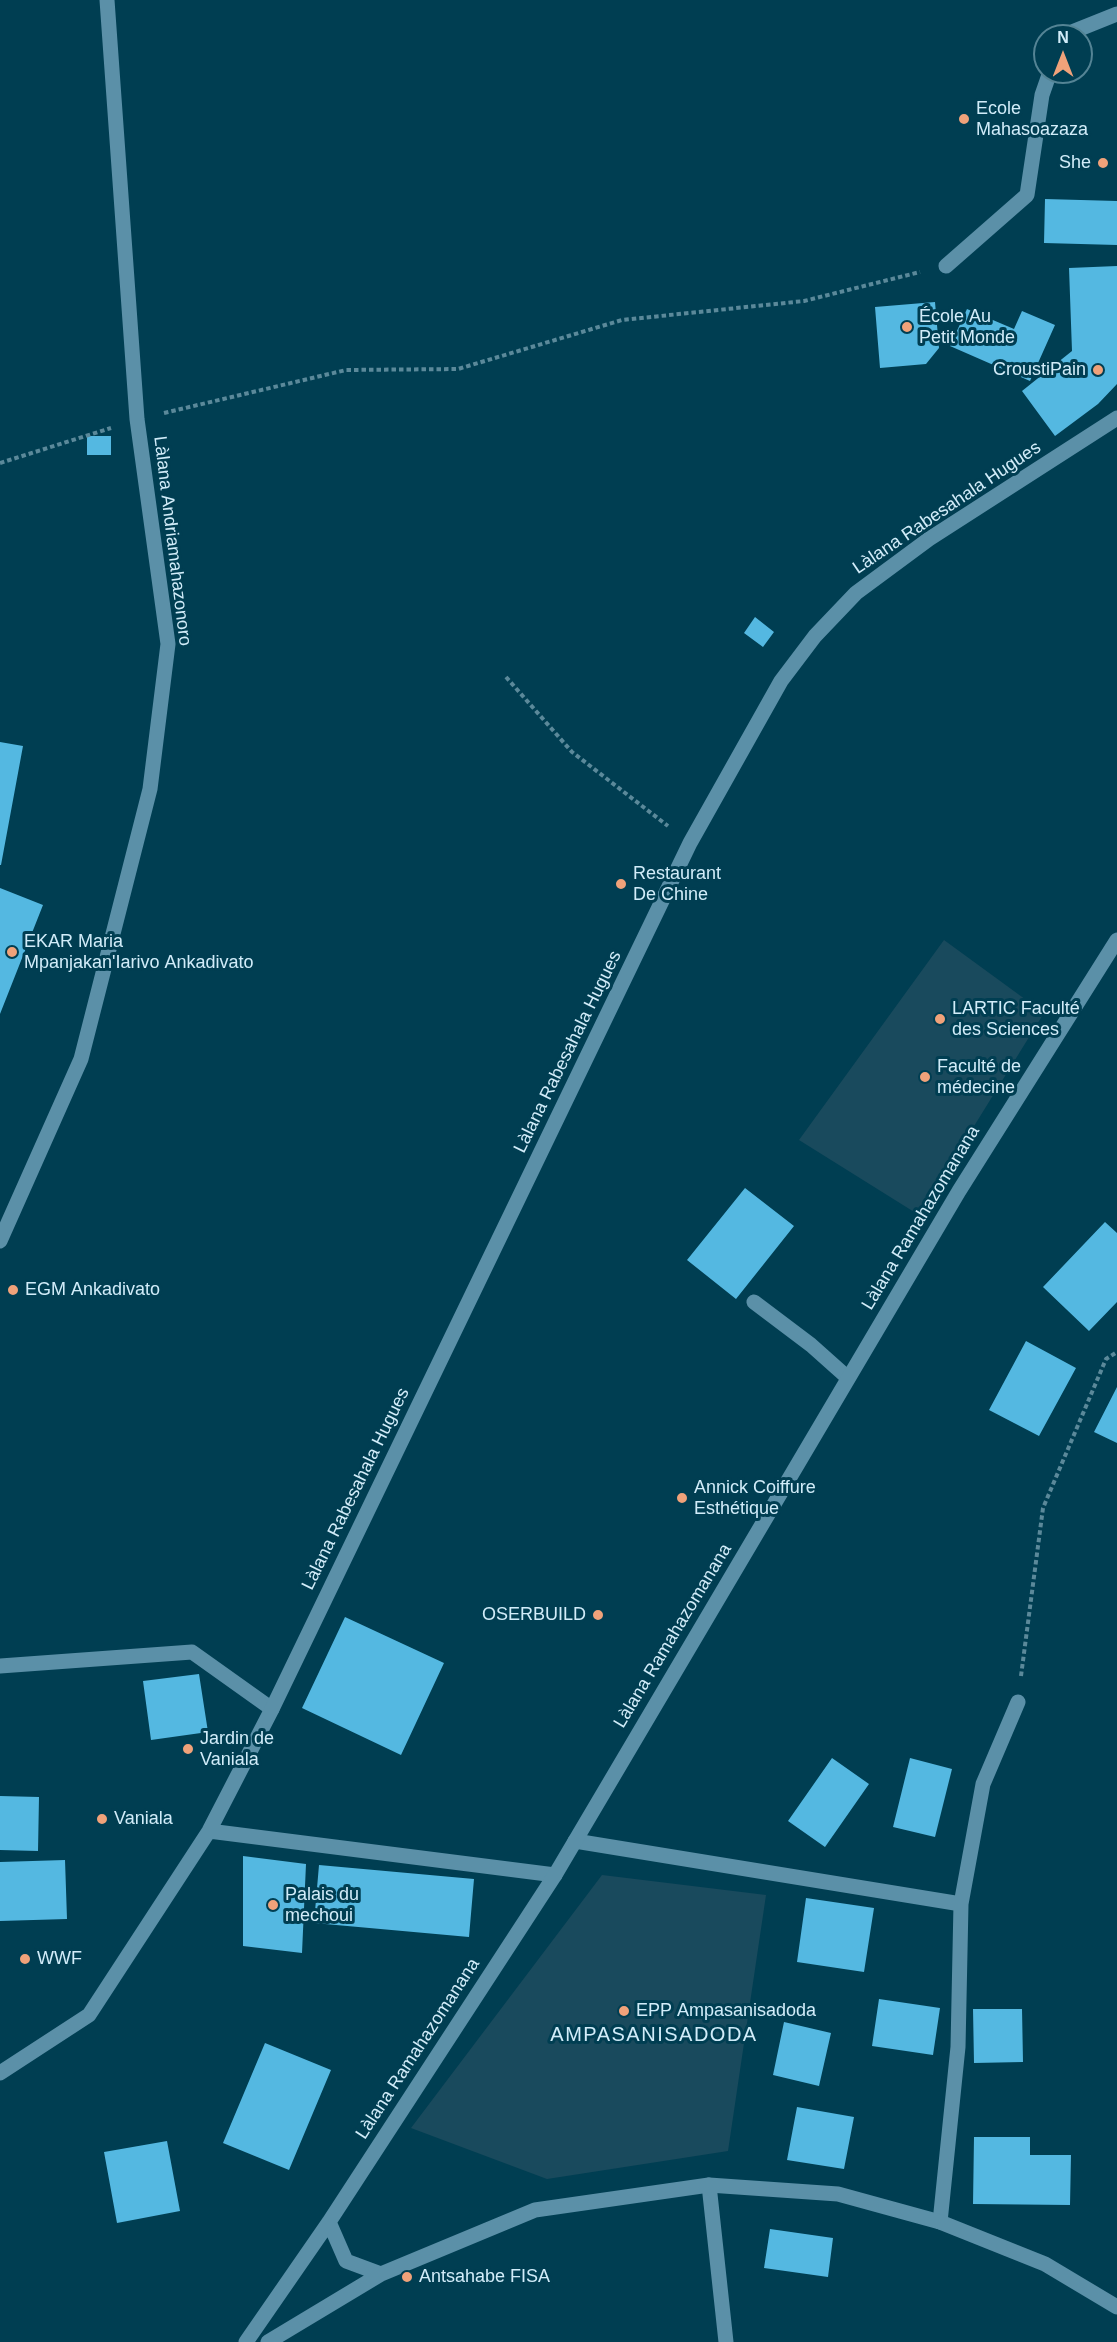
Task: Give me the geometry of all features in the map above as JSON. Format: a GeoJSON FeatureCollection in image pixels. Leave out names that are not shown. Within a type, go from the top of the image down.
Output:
{"type":"FeatureCollection","features":[{"type":"Feature","properties":{"kind":"street","name":"Làlana Andriamahazonoro"},"geometry":{"type":"LineString","coordinates":[[0,1241],[81,1059],[150,789],[168,644],[137,419],[107,0]]}},
{"type":"Feature","properties":{"kind":"street"},"geometry":{"type":"LineString","coordinates":[[1092,24],[1117,14]]}},
{"type":"Feature","properties":{"kind":"street"},"geometry":{"type":"LineString","coordinates":[[946,266],[1027,195],[1042,95],[1046,84]]}},
{"type":"Feature","properties":{"kind":"street","name":"Làlana Rabesahala Hugues"},"geometry":{"type":"LineString","coordinates":[[209,1831],[272,1709],[690,843],[781,681],[815,636],[856,593],[929,539],[1117,418]]}},
{"type":"Feature","properties":{"kind":"street","name":"Làlana Ramahazomanana"},"geometry":{"type":"LineString","coordinates":[[246,2342],[328,2222],[555,1875],[958,1191],[1116,944]]}},
{"type":"Feature","properties":{"kind":"street"},"geometry":{"type":"LineString","coordinates":[[754,1302],[811,1345],[848,1378]]}},
{"type":"Feature","properties":{"kind":"street"},"geometry":{"type":"LineString","coordinates":[[0,1666],[192,1652],[272,1709]]}},
{"type":"Feature","properties":{"kind":"street"},"geometry":{"type":"LineString","coordinates":[[940,2222],[958,2047],[961,1904],[983,1784],[1018,1702]]}},
{"type":"Feature","properties":{"kind":"street"},"geometry":{"type":"LineString","coordinates":[[0,2073],[89,2015],[209,1831],[555,1875]]}},
{"type":"Feature","properties":{"kind":"street"},"geometry":{"type":"LineString","coordinates":[[575,1841],[961,1904]]}},
{"type":"Feature","properties":{"kind":"street"},"geometry":{"type":"LineString","coordinates":[[709,2185],[726,2342]]}},
{"type":"Feature","properties":{"kind":"street"},"geometry":{"type":"LineString","coordinates":[[268,2342],[381,2274],[535,2210],[709,2185],[838,2194],[940,2222],[1045,2264],[1117,2307]]}},
{"type":"Feature","properties":{"kind":"street"},"geometry":{"type":"LineString","coordinates":[[328,2222],[346,2261],[381,2274]]}},
{"type":"Feature","properties":{"kind":"path"},"geometry":{"type":"LineString","coordinates":[[0,463],[137,419],[346,370],[458,369],[622,320],[804,301],[946,266]]}},
{"type":"Feature","properties":{"kind":"path"},"geometry":{"type":"LineString","coordinates":[[506,677],[572,752],[690,843]]}},
{"type":"Feature","properties":{"kind":"path"},"geometry":{"type":"LineString","coordinates":[[1018,1702],[1043,1508],[1106,1359],[1117,1352]]}},
{"type":"Feature","properties":{"kind":"shaded area","name":"Faculté de médecine"},"geometry":{"type":"Polygon","coordinates":[[[944,940],[1044,1013],[919,1215],[799,1140],[944,940]]]}},
{"type":"Feature","properties":{"kind":"shaded area","name":"EPP Ampasanisadoda"},"geometry":{"type":"Polygon","coordinates":[[[602,1875],[766,1895],[728,2151],[547,2179],[411,2128],[602,1875]]]}},
{"type":"Feature","properties":{"kind":"building"},"geometry":{"type":"Polygon","coordinates":[[[1045,199],[1117,201],[1117,245],[1044,243],[1045,199]]]}},
{"type":"Feature","properties":{"kind":"building"},"geometry":{"type":"Polygon","coordinates":[[[1117,266],[1117,384],[1098,404],[1055,436],[1022,391],[1072,351],[1069,268],[1117,266]]]}},
{"type":"Feature","properties":{"kind":"building","name":"École Au Petit Monde"},"geometry":{"type":"Polygon","coordinates":[[[935,302],[939,348],[926,364],[880,368],[875,307],[935,302]]]}},
{"type":"Feature","properties":{"kind":"building"},"geometry":{"type":"Polygon","coordinates":[[[967,309],[1014,329],[1022,311],[1055,325],[1030,381],[950,346],[967,309]]]}},
{"type":"Feature","properties":{"kind":"building"},"geometry":{"type":"Polygon","coordinates":[[[87,436],[111,436],[111,455],[87,455],[87,436]]]}},
{"type":"Feature","properties":{"kind":"building"},"geometry":{"type":"Polygon","coordinates":[[[755,617],[774,632],[763,647],[744,633],[755,617]]]}},
{"type":"Feature","properties":{"kind":"building"},"geometry":{"type":"Polygon","coordinates":[[[0,742],[23,746],[1,865],[0,865],[0,742]]]}},
{"type":"Feature","properties":{"kind":"building","name":"EKAR Maria Mpanjakan'Iarivo Ankadivato"},"geometry":{"type":"Polygon","coordinates":[[[0,888],[43,905],[0,1014],[0,888]]]}},
{"type":"Feature","properties":{"kind":"building"},"geometry":{"type":"Polygon","coordinates":[[[745,1188],[794,1226],[736,1299],[687,1260],[745,1188]]]}},
{"type":"Feature","properties":{"kind":"building"},"geometry":{"type":"Polygon","coordinates":[[[1105,1222],[1117,1233],[1117,1302],[1089,1331],[1043,1287],[1105,1222]]]}},
{"type":"Feature","properties":{"kind":"building"},"geometry":{"type":"Polygon","coordinates":[[[1026,1341],[1076,1368],[1039,1436],[989,1410],[1026,1341]]]}},
{"type":"Feature","properties":{"kind":"building"},"geometry":{"type":"Polygon","coordinates":[[[1117,1387],[1117,1443],[1094,1432],[1117,1387]]]}},
{"type":"Feature","properties":{"kind":"building"},"geometry":{"type":"Polygon","coordinates":[[[345,1617],[444,1663],[401,1755],[302,1708],[345,1617]]]}},
{"type":"Feature","properties":{"kind":"building"},"geometry":{"type":"Polygon","coordinates":[[[199,1674],[208,1732],[151,1740],[143,1681],[199,1674]]]}},
{"type":"Feature","properties":{"kind":"building"},"geometry":{"type":"Polygon","coordinates":[[[832,1758],[869,1784],[825,1847],[788,1821],[832,1758]]]}},
{"type":"Feature","properties":{"kind":"building"},"geometry":{"type":"Polygon","coordinates":[[[910,1758],[952,1769],[935,1837],[893,1827],[910,1758]]]}},
{"type":"Feature","properties":{"kind":"building"},"geometry":{"type":"Polygon","coordinates":[[[0,1796],[39,1797],[38,1851],[0,1850],[0,1796]]]}},
{"type":"Feature","properties":{"kind":"building","name":"Palais du mechoui"},"geometry":{"type":"Polygon","coordinates":[[[243,1856],[306,1864],[302,1953],[243,1946],[243,1856]]]}},
{"type":"Feature","properties":{"kind":"building"},"geometry":{"type":"Polygon","coordinates":[[[65,1860],[67,1919],[0,1921],[0,1862],[65,1860]]]}},
{"type":"Feature","properties":{"kind":"building"},"geometry":{"type":"Polygon","coordinates":[[[319,1865],[474,1879],[469,1937],[314,1923],[319,1865]]]}},
{"type":"Feature","properties":{"kind":"building"},"geometry":{"type":"Polygon","coordinates":[[[806,1898],[874,1908],[864,1972],[797,1962],[806,1898]]]}},
{"type":"Feature","properties":{"kind":"building"},"geometry":{"type":"Polygon","coordinates":[[[879,1999],[940,2008],[933,2055],[872,2046],[879,1999]]]}},
{"type":"Feature","properties":{"kind":"building"},"geometry":{"type":"Polygon","coordinates":[[[973,2009],[1022,2009],[1023,2062],[974,2063],[973,2009]]]}},
{"type":"Feature","properties":{"kind":"building"},"geometry":{"type":"Polygon","coordinates":[[[784,2022],[831,2033],[819,2086],[773,2075],[784,2022]]]}},
{"type":"Feature","properties":{"kind":"building"},"geometry":{"type":"Polygon","coordinates":[[[265,2043],[331,2070],[289,2170],[223,2143],[265,2043]]]}},
{"type":"Feature","properties":{"kind":"building"},"geometry":{"type":"Polygon","coordinates":[[[797,2107],[854,2117],[844,2169],[787,2160],[797,2107]]]}},
{"type":"Feature","properties":{"kind":"building"},"geometry":{"type":"Polygon","coordinates":[[[974,2137],[1030,2137],[1030,2155],[1071,2155],[1070,2205],[973,2204],[974,2137]]]}},
{"type":"Feature","properties":{"kind":"building"},"geometry":{"type":"Polygon","coordinates":[[[167,2141],[180,2211],[117,2223],[104,2152],[167,2141]]]}},
{"type":"Feature","properties":{"kind":"building"},"geometry":{"type":"Polygon","coordinates":[[[770,2229],[833,2238],[828,2277],[764,2268],[770,2229]]]}},
{"type":"Feature","properties":{"kind":"place","name":"Ecole Mahasoazaza"},"geometry":{"type":"Point","coordinates":[964,119]}},
{"type":"Feature","properties":{"kind":"place","name":"She"},"geometry":{"type":"Point","coordinates":[1103,163]}},
{"type":"Feature","properties":{"kind":"place","name":"École Au Petit Monde"},"geometry":{"type":"Point","coordinates":[907,327]}},
{"type":"Feature","properties":{"kind":"place","name":"CroustiPain"},"geometry":{"type":"Point","coordinates":[1098,370]}},
{"type":"Feature","properties":{"kind":"place","name":"Restaurant De Chine"},"geometry":{"type":"Point","coordinates":[621,884]}},
{"type":"Feature","properties":{"kind":"place","name":"EKAR Maria Mpanjakan'Iarivo Ankadivato"},"geometry":{"type":"Point","coordinates":[12,952]}},
{"type":"Feature","properties":{"kind":"place","name":"LARTIC Faculté des Sciences"},"geometry":{"type":"Point","coordinates":[940,1019]}},
{"type":"Feature","properties":{"kind":"place","name":"Faculté de médecine"},"geometry":{"type":"Point","coordinates":[925,1077]}},
{"type":"Feature","properties":{"kind":"place","name":"EGM Ankadivato"},"geometry":{"type":"Point","coordinates":[13,1290]}},
{"type":"Feature","properties":{"kind":"place","name":"Annick Coiffure Esthétique"},"geometry":{"type":"Point","coordinates":[682,1498]}},
{"type":"Feature","properties":{"kind":"place","name":"OSERBUILD"},"geometry":{"type":"Point","coordinates":[598,1615]}},
{"type":"Feature","properties":{"kind":"place","name":"Jardin de Vaniala"},"geometry":{"type":"Point","coordinates":[188,1749]}},
{"type":"Feature","properties":{"kind":"place","name":"Vaniala"},"geometry":{"type":"Point","coordinates":[102,1819]}},
{"type":"Feature","properties":{"kind":"place","name":"Palais du mechoui"},"geometry":{"type":"Point","coordinates":[273,1905]}},
{"type":"Feature","properties":{"kind":"place","name":"WWF"},"geometry":{"type":"Point","coordinates":[25,1959]}},
{"type":"Feature","properties":{"kind":"place","name":"EPP Ampasanisadoda"},"geometry":{"type":"Point","coordinates":[624,2011]}},
{"type":"Feature","properties":{"kind":"place","name":"Antsahabe FISA"},"geometry":{"type":"Point","coordinates":[407,2277]}},
{"type":"Feature","properties":{"kind":"district","name":"AMPASANISADODA"},"geometry":{"type":"Point","coordinates":[654,2035]}}]}
